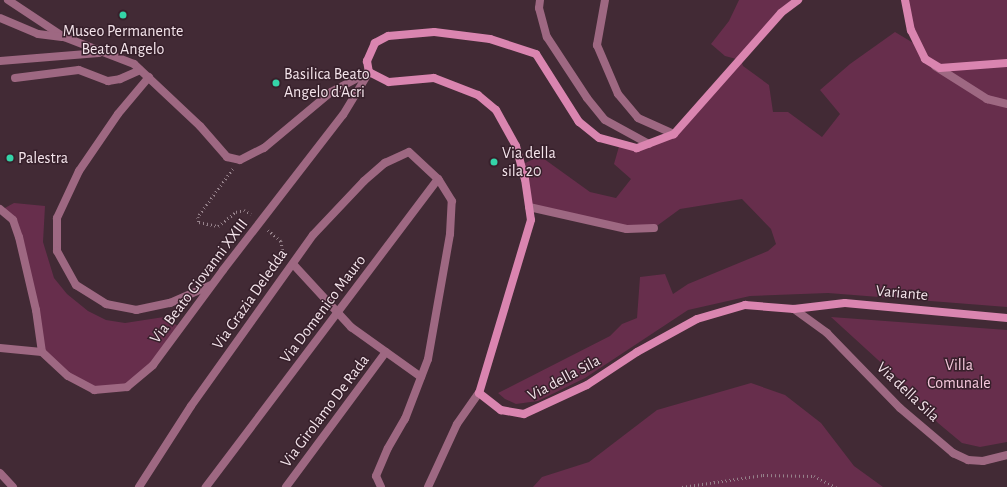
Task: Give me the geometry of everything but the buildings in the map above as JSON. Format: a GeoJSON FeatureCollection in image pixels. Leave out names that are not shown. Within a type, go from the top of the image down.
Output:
{"type":"FeatureCollection","features":[{"type":"Feature","properties":{"kind":"main road"},"geometry":{"type":"LineString","coordinates":[[479,393],[531,220],[525,179],[516,146],[496,110],[478,95],[434,78],[390,82],[369,72],[367,61],[375,43],[388,36],[434,32],[490,39],[536,54],[579,122],[599,138],[637,148],[674,134],[712,94],[781,13],[798,0]]}},
{"type":"Feature","properties":{"kind":"main road"},"geometry":{"type":"LineString","coordinates":[[905,0],[911,30],[925,59],[940,68],[1007,63]]}},
{"type":"Feature","properties":{"kind":"main road","name":"Variante"},"geometry":{"type":"LineString","coordinates":[[794,309],[845,303],[1007,318]]}},
{"type":"Feature","properties":{"kind":"main road","name":"Via della Sila"},"geometry":{"type":"LineString","coordinates":[[479,393],[501,410],[524,414],[587,385],[638,352],[697,320],[745,305],[794,309]]}},
{"type":"Feature","properties":{"kind":"street"},"geometry":{"type":"LineString","coordinates":[[8,0],[64,37],[101,53],[134,64],[200,126],[227,157],[240,160],[264,148],[331,92],[369,72]]}},
{"type":"Feature","properties":{"kind":"street"},"geometry":{"type":"LineString","coordinates":[[540,0],[539,8],[547,37],[587,98],[606,120],[649,144]]}},
{"type":"Feature","properties":{"kind":"street"},"geometry":{"type":"LineString","coordinates":[[605,0],[597,45],[614,87],[638,118],[674,134]]}},
{"type":"Feature","properties":{"kind":"street"},"geometry":{"type":"LineString","coordinates":[[0,18],[38,34],[64,37]]}},
{"type":"Feature","properties":{"kind":"street"},"geometry":{"type":"LineString","coordinates":[[0,61],[101,53]]}},
{"type":"Feature","properties":{"kind":"street"},"geometry":{"type":"LineString","coordinates":[[925,59],[987,99],[1007,104]]}},
{"type":"Feature","properties":{"kind":"street"},"geometry":{"type":"LineString","coordinates":[[14,78],[79,70],[108,81],[120,80],[140,70]]}},
{"type":"Feature","properties":{"kind":"street","name":"Via Beato Giovanni XXIII"},"geometry":{"type":"LineString","coordinates":[[42,352],[68,376],[94,390],[127,387],[154,365],[211,285],[343,114],[369,72]]}},
{"type":"Feature","properties":{"kind":"street"},"geometry":{"type":"LineString","coordinates":[[149,77],[118,114],[79,171],[56,218],[57,251],[76,285],[106,304],[136,310],[170,303],[211,285]]}},
{"type":"Feature","properties":{"kind":"street","name":"Via Grazia Deledda"},"geometry":{"type":"LineString","coordinates":[[140,487],[191,406],[313,235],[364,182],[385,163],[408,152],[438,179]]}},
{"type":"Feature","properties":{"kind":"street"},"geometry":{"type":"LineString","coordinates":[[380,487],[376,476],[388,448],[405,419],[428,359],[450,234],[452,201],[438,179]]}},
{"type":"Feature","properties":{"kind":"street","name":"Via Domenico Mauro"},"geometry":{"type":"LineString","coordinates":[[206,487],[438,179]]}},
{"type":"Feature","properties":{"kind":"street"},"geometry":{"type":"LineString","coordinates":[[529,207],[627,229],[654,228]]}},
{"type":"Feature","properties":{"kind":"street"},"geometry":{"type":"LineString","coordinates":[[0,209],[13,220],[19,237],[36,310],[42,352],[0,348]]}},
{"type":"Feature","properties":{"kind":"street"},"geometry":{"type":"LineString","coordinates":[[295,261],[351,327],[421,377]]}},
{"type":"Feature","properties":{"kind":"street","name":"Via della Sila"},"geometry":{"type":"LineString","coordinates":[[794,309],[827,333],[900,408],[953,453],[968,460],[983,461],[1007,455]]}},
{"type":"Feature","properties":{"kind":"street","name":"Via Girolamo De Rada"},"geometry":{"type":"LineString","coordinates":[[286,487],[386,352]]}},
{"type":"Feature","properties":{"kind":"street"},"geometry":{"type":"LineString","coordinates":[[428,487],[457,424],[479,393]]}},
{"type":"Feature","properties":{"kind":"street"},"geometry":{"type":"LineString","coordinates":[[0,473],[12,487]]}},
{"type":"Feature","properties":{"kind":"path"},"geometry":{"type":"LineString","coordinates":[[240,160],[198,217],[199,222],[218,226],[236,212],[244,210],[282,241],[284,256],[291,250],[295,261]]}},
{"type":"Feature","properties":{"kind":"path"},"geometry":{"type":"LineString","coordinates":[[682,487],[763,475],[814,476],[836,487]]}},
{"type":"Feature","properties":{"kind":"green space"},"geometry":{"type":"Polygon","coordinates":[[[739,0],[798,0],[741,60],[743,66],[769,85],[773,112],[788,112],[822,137],[840,114],[820,90],[850,64],[895,32],[915,44],[905,0],[1007,0],[1007,307],[828,293],[750,296],[688,310],[585,378],[538,401],[516,404],[505,399],[498,393],[610,336],[622,324],[637,318],[640,277],[665,274],[673,294],[688,284],[768,251],[776,244],[771,229],[742,199],[680,209],[654,228],[627,229],[529,207],[521,165],[540,156],[590,192],[616,198],[631,179],[614,164],[620,143],[637,148],[674,134],[740,60],[725,56],[711,44],[729,21],[739,0]]]}},
{"type":"Feature","properties":{"kind":"green space"},"geometry":{"type":"Polygon","coordinates":[[[14,203],[45,206],[43,242],[54,278],[67,294],[88,311],[106,320],[125,323],[164,317],[181,328],[153,365],[127,387],[94,390],[68,376],[42,352],[19,237],[3,209],[14,203]]]}},
{"type":"Feature","properties":{"kind":"green space","name":"Villa Comunale"},"geometry":{"type":"Polygon","coordinates":[[[831,317],[1007,330],[1007,442],[980,447],[962,443],[938,423],[900,380],[831,317]]]}},
{"type":"Feature","properties":{"kind":"green space"},"geometry":{"type":"Polygon","coordinates":[[[751,383],[785,395],[821,423],[854,466],[883,487],[533,487],[542,477],[589,462],[657,410],[751,383]]]}},
{"type":"Feature","properties":{"kind":"place","name":"Museo Permanente Beato Angelo"},"geometry":{"type":"Point","coordinates":[123,15]}},
{"type":"Feature","properties":{"kind":"place","name":"Basilica Beato Angelo d'Acri"},"geometry":{"type":"Point","coordinates":[276,83]}},
{"type":"Feature","properties":{"kind":"place","name":"Palestra"},"geometry":{"type":"Point","coordinates":[10,158]}},
{"type":"Feature","properties":{"kind":"place","name":"Via della sila 20"},"geometry":{"type":"Point","coordinates":[494,162]}}]}
